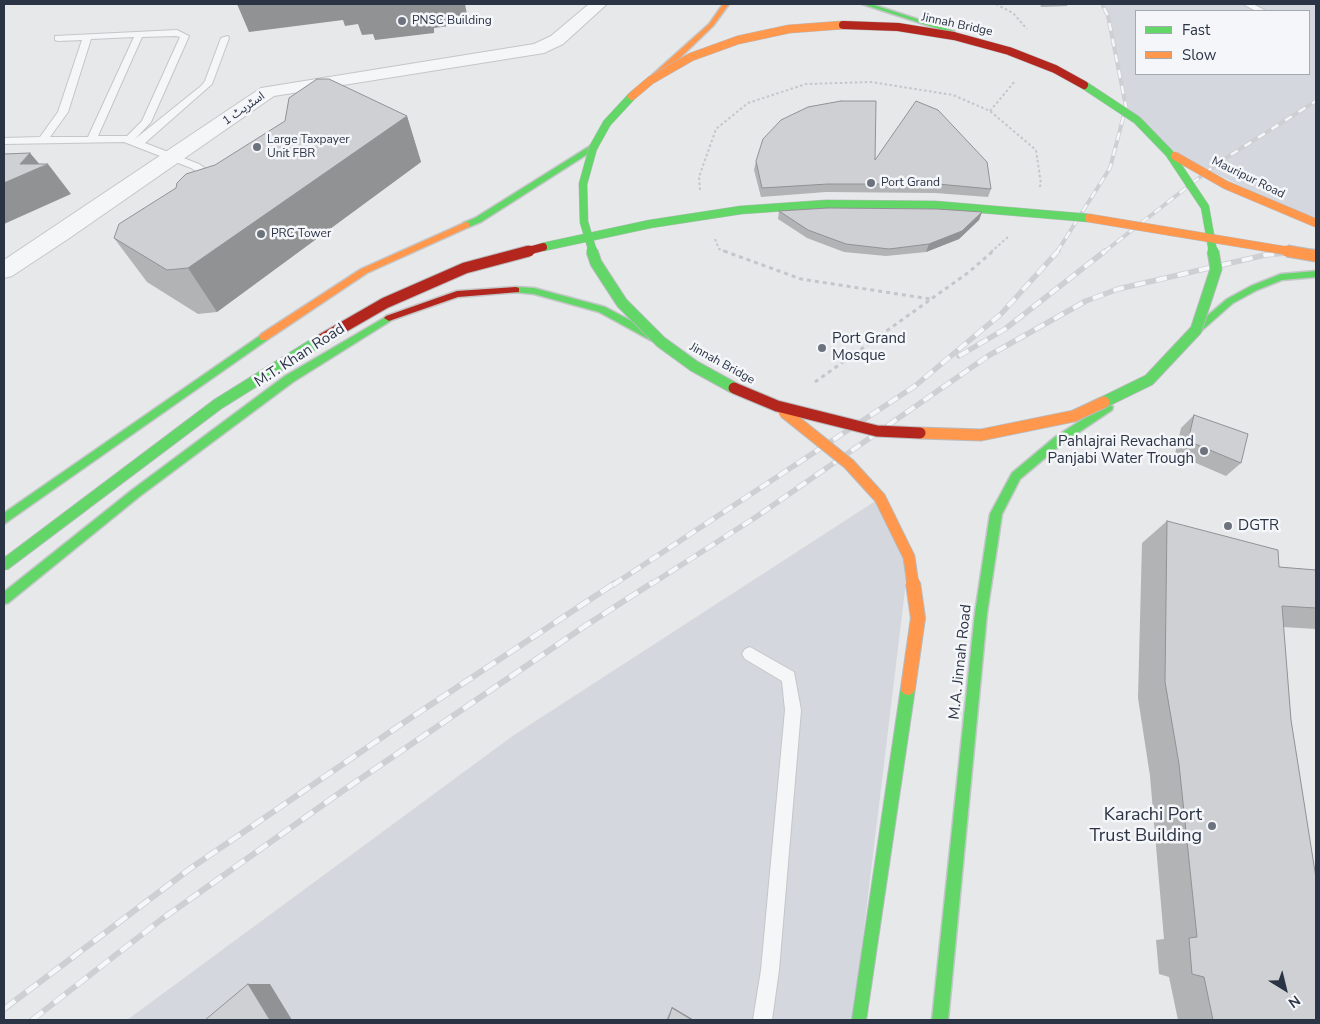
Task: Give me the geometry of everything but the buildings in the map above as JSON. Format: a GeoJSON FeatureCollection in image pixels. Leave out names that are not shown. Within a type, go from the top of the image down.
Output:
{"type":"FeatureCollection","features":[{"type":"Feature","properties":{"kind":"main road"},"geometry":{"type":"LineString","coordinates":[[651,80],[711,25],[726,4]]}},
{"type":"Feature","properties":{"kind":"main road"},"geometry":{"type":"LineString","coordinates":[[866,4],[1009,51]]}},
{"type":"Feature","properties":{"kind":"main road","name":"Jinnah Bridge"},"geometry":{"type":"LineString","coordinates":[[843,25],[898,27],[954,36],[1009,51],[1056,69],[1098,92],[1137,120],[1169,152],[1205,207],[1216,269],[1196,330],[1149,380],[1074,416],[981,435],[877,431],[777,406],[733,388],[702,371],[661,342],[622,303],[596,263],[584,222],[583,184],[593,148],[607,123],[622,106],[651,80],[691,57],[738,40],[807,28],[843,25]]}},
{"type":"Feature","properties":{"kind":"main road"},"geometry":{"type":"LineString","coordinates":[[4,519],[294,316],[364,271],[411,248],[478,220],[593,148]]}},
{"type":"Feature","properties":{"kind":"main road","name":"Mauripur Road"},"geometry":{"type":"LineString","coordinates":[[1169,152],[1226,185],[1316,223]]}},
{"type":"Feature","properties":{"kind":"main road"},"geometry":{"type":"LineString","coordinates":[[668,209],[736,200],[824,194],[944,194],[1069,206],[1182,222],[1316,246]]}},
{"type":"Feature","properties":{"kind":"main road"},"geometry":{"type":"LineString","coordinates":[[4,566],[218,404],[276,366],[385,303],[465,268],[537,248],[650,224],[741,210],[826,204],[935,205],[1065,215],[1164,229],[1316,256]]}},
{"type":"Feature","properties":{"kind":"main road"},"geometry":{"type":"LineString","coordinates":[[571,228],[600,222]]}},
{"type":"Feature","properties":{"kind":"main road"},"geometry":{"type":"LineString","coordinates":[[348,310],[450,262],[498,247]]}},
{"type":"Feature","properties":{"kind":"main road"},"geometry":{"type":"LineString","coordinates":[[1196,330],[1230,301],[1254,288],[1281,277],[1316,274]]}},
{"type":"Feature","properties":{"kind":"main road","name":"M.T. Khan Road"},"geometry":{"type":"LineString","coordinates":[[4,599],[136,493],[289,379],[384,320],[457,294],[534,291],[571,299],[602,309],[661,342]]}},
{"type":"Feature","properties":{"kind":"main road","name":"M.A. Jinnah Road"},"geometry":{"type":"LineString","coordinates":[[940,1020],[981,613],[996,514],[1016,476],[1059,440],[1149,380]]}},
{"type":"Feature","properties":{"kind":"main road"},"geometry":{"type":"LineString","coordinates":[[777,406],[850,464],[880,498],[909,557],[918,618],[860,1020]]}},
{"type":"Feature","properties":{"kind":"main road"},"geometry":{"type":"LineString","coordinates":[[4,551],[64,505]]}},
{"type":"Feature","properties":{"kind":"street","name":"اسٹریٹ 1"},"geometry":{"type":"LineString","coordinates":[[4,270],[176,157],[268,92],[538,49],[557,40],[599,4]]}},
{"type":"Feature","properties":{"kind":"lane"},"geometry":{"type":"LineString","coordinates":[[1248,4],[1260,10]]}},
{"type":"Feature","properties":{"kind":"lane"},"geometry":{"type":"LineString","coordinates":[[58,38],[177,33],[185,36],[185,40],[146,122],[134,141]]}},
{"type":"Feature","properties":{"kind":"lane"},"geometry":{"type":"LineString","coordinates":[[92,139],[138,35]]}},
{"type":"Feature","properties":{"kind":"lane"},"geometry":{"type":"LineString","coordinates":[[43,140],[63,112],[87,37]]}},
{"type":"Feature","properties":{"kind":"lane"},"geometry":{"type":"LineString","coordinates":[[134,141],[204,88],[209,82],[225,38]]}},
{"type":"Feature","properties":{"kind":"lane"},"geometry":{"type":"LineString","coordinates":[[4,141],[92,139],[134,141],[176,157],[211,176],[196,187]]}},
{"type":"Feature","properties":{"kind":"lane"},"geometry":{"type":"LineString","coordinates":[[750,654],[789,677],[793,710],[770,970],[763,1020]]}},
{"type":"Feature","properties":{"kind":"shaded area"},"geometry":{"type":"Polygon","coordinates":[[[1102,4],[1316,4],[1316,223],[1170,151],[1126,107],[1108,16],[1102,4]]]}},
{"type":"Feature","properties":{"kind":"shaded area"},"geometry":{"type":"Polygon","coordinates":[[[880,498],[909,557],[853,1020],[127,1020],[514,735],[880,498]]]}},
{"type":"Feature","properties":{"kind":"railway"},"geometry":{"type":"LineString","coordinates":[[1057,252],[1110,168],[1126,107],[1108,16],[1102,4]]}},
{"type":"Feature","properties":{"kind":"railway"},"geometry":{"type":"LineString","coordinates":[[1104,252],[1218,163],[1316,101]]}},
{"type":"Feature","properties":{"kind":"railway"},"geometry":{"type":"LineString","coordinates":[[1295,252],[1316,250]]}},
{"type":"Feature","properties":{"kind":"railway"},"geometry":{"type":"LineString","coordinates":[[613,585],[915,386],[1001,314],[1058,251]]}},
{"type":"Feature","properties":{"kind":"railway"},"geometry":{"type":"LineString","coordinates":[[959,356],[1005,329],[1105,251]]}},
{"type":"Feature","properties":{"kind":"railway"},"geometry":{"type":"LineString","coordinates":[[650,585],[756,517],[988,356],[1086,301],[1118,289],[1265,255],[1308,251]]}},
{"type":"Feature","properties":{"kind":"railway"},"geometry":{"type":"LineString","coordinates":[[4,1009],[191,868],[406,721],[615,583]]}},
{"type":"Feature","properties":{"kind":"railway"},"geometry":{"type":"LineString","coordinates":[[32,1020],[162,919],[341,792],[585,626],[652,583]]}},
{"type":"Feature","properties":{"kind":"traffic: fast"},"geometry":{"type":"LineString","coordinates":[[865,4],[950,31]]}},
{"type":"Feature","properties":{"kind":"traffic: fast"},"geometry":{"type":"LineString","coordinates":[[1084,85],[1137,120],[1169,153],[1205,207],[1216,269],[1196,330],[1149,380],[1104,402]]}},
{"type":"Feature","properties":{"kind":"traffic: fast"},"geometry":{"type":"LineString","coordinates":[[632,96],[607,123],[593,148],[583,184],[584,222],[596,263],[622,303],[661,342],[694,366],[734,388]]}},
{"type":"Feature","properties":{"kind":"traffic: fast"},"geometry":{"type":"LineString","coordinates":[[466,225],[478,220],[593,148]]}},
{"type":"Feature","properties":{"kind":"traffic: fast"},"geometry":{"type":"LineString","coordinates":[[543,247],[650,224],[741,210],[826,204],[935,205],[1089,218]]}},
{"type":"Feature","properties":{"kind":"traffic: fast"},"geometry":{"type":"LineString","coordinates":[[1196,330],[1230,301],[1254,288],[1281,277],[1316,274]]}},
{"type":"Feature","properties":{"kind":"traffic: fast"},"geometry":{"type":"LineString","coordinates":[[516,290],[534,291],[602,309],[653,337]]}},
{"type":"Feature","properties":{"kind":"traffic: fast"},"geometry":{"type":"LineString","coordinates":[[4,599],[136,493],[289,379],[389,318]]}},
{"type":"Feature","properties":{"kind":"traffic: fast"},"geometry":{"type":"LineString","coordinates":[[4,519],[264,337]]}},
{"type":"Feature","properties":{"kind":"traffic: fast"},"geometry":{"type":"LineString","coordinates":[[4,565],[218,404],[319,341]]}},
{"type":"Feature","properties":{"kind":"traffic: fast"},"geometry":{"type":"LineString","coordinates":[[940,1020],[981,613],[996,514],[1016,476],[1059,440],[1108,407]]}},
{"type":"Feature","properties":{"kind":"traffic: fast"},"geometry":{"type":"LineString","coordinates":[[859,1020],[908,688]]}},
{"type":"Feature","properties":{"kind":"traffic: slow"},"geometry":{"type":"LineString","coordinates":[[656,76],[711,25],[726,4]]}},
{"type":"Feature","properties":{"kind":"traffic: slow"},"geometry":{"type":"LineString","coordinates":[[632,96],[651,80],[691,57],[738,40],[789,29],[843,25]]}},
{"type":"Feature","properties":{"kind":"traffic: slow"},"geometry":{"type":"LineString","coordinates":[[1175,156],[1226,185],[1316,223]]}},
{"type":"Feature","properties":{"kind":"traffic: slow"},"geometry":{"type":"LineString","coordinates":[[1089,218],[1164,229],[1316,256]]}},
{"type":"Feature","properties":{"kind":"traffic: slow"},"geometry":{"type":"LineString","coordinates":[[264,337],[364,271],[466,225]]}},
{"type":"Feature","properties":{"kind":"traffic: slow"},"geometry":{"type":"LineString","coordinates":[[920,433],[981,435],[1074,416],[1104,402]]}},
{"type":"Feature","properties":{"kind":"traffic: slow"},"geometry":{"type":"LineString","coordinates":[[784,412],[849,464],[880,498],[909,557],[918,618],[908,688]]}},
{"type":"Feature","properties":{"kind":"traffic: jam"},"geometry":{"type":"LineString","coordinates":[[843,25],[898,27],[954,36],[1009,51],[1055,69],[1084,85]]}},
{"type":"Feature","properties":{"kind":"traffic: jam"},"geometry":{"type":"LineString","coordinates":[[319,341],[385,303],[465,268],[543,247]]}},
{"type":"Feature","properties":{"kind":"traffic: jam"},"geometry":{"type":"LineString","coordinates":[[389,318],[457,294],[516,290]]}},
{"type":"Feature","properties":{"kind":"traffic: jam"},"geometry":{"type":"LineString","coordinates":[[734,388],[777,406],[877,431],[920,433]]}},
{"type":"Feature","properties":{"kind":"place","name":"PNSC Building"},"geometry":{"type":"Point","coordinates":[402,21]}},
{"type":"Feature","properties":{"kind":"place","name":"Large Taxpayer Unit FBR"},"geometry":{"type":"Point","coordinates":[257,147]}},
{"type":"Feature","properties":{"kind":"place","name":"Port Grand"},"geometry":{"type":"Point","coordinates":[871,183]}},
{"type":"Feature","properties":{"kind":"place","name":"PRC Tower"},"geometry":{"type":"Point","coordinates":[261,234]}},
{"type":"Feature","properties":{"kind":"place","name":"Port Grand Mosque"},"geometry":{"type":"Point","coordinates":[822,348]}},
{"type":"Feature","properties":{"kind":"place","name":"Pahlajrai Revachand Panjabi Water Trough"},"geometry":{"type":"Point","coordinates":[1204,451]}},
{"type":"Feature","properties":{"kind":"place","name":"DGTR"},"geometry":{"type":"Point","coordinates":[1228,526]}},
{"type":"Feature","properties":{"kind":"place","name":"Karachi Port Trust Building"},"geometry":{"type":"Point","coordinates":[1212,826]}}]}
